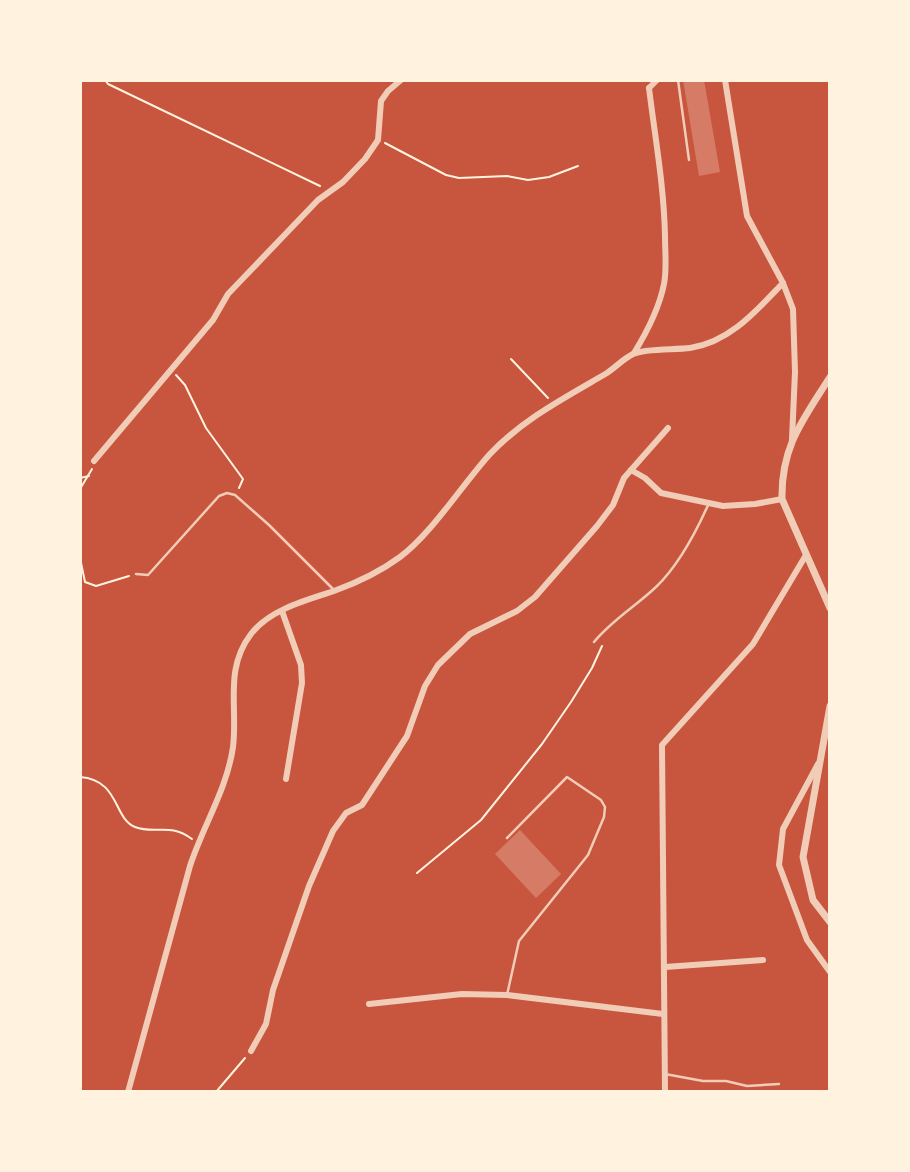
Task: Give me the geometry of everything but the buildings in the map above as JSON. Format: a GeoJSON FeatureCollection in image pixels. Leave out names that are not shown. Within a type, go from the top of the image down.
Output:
{"type":"FeatureCollection","features":[{"type":"Feature","properties":{"kind":"street"},"geometry":{"type":"LineString","coordinates":[[94,461],[213,320],[228,294],[318,200],[365,159],[378,140],[381,101],[401,80]]}},
{"type":"Feature","properties":{"kind":"street"},"geometry":{"type":"LineString","coordinates":[[128,1091],[185,884],[230,762],[234,727],[232,677],[251,633],[282,611],[306,599],[359,581],[400,558],[492,453],[528,421],[614,369],[634,353],[647,331],[657,309],[666,267],[664,205],[649,88],[643,80]]}},
{"type":"Feature","properties":{"kind":"street"},"geometry":{"type":"LineString","coordinates":[[649,88],[657,80]]}},
{"type":"Feature","properties":{"kind":"street"},"geometry":{"type":"LineString","coordinates":[[725,80],[747,216],[783,283],[793,309],[795,372],[792,439]]}},
{"type":"Feature","properties":{"kind":"street"},"geometry":{"type":"LineString","coordinates":[[634,353],[693,347],[714,340],[732,331],[751,316],[783,283]]}},
{"type":"Feature","properties":{"kind":"street"},"geometry":{"type":"LineString","coordinates":[[830,377],[792,439],[784,462],[782,499],[830,608]]}},
{"type":"Feature","properties":{"kind":"street"},"geometry":{"type":"LineString","coordinates":[[251,1051],[266,1024],[274,990],[309,886],[333,831],[346,813],[362,806],[407,736],[425,686],[439,665],[470,634],[517,611],[535,597],[613,505],[624,478],[668,428]]}},
{"type":"Feature","properties":{"kind":"street"},"geometry":{"type":"LineString","coordinates":[[631,470],[645,478],[661,493],[723,506],[782,499]]}},
{"type":"Feature","properties":{"kind":"street"},"geometry":{"type":"LineString","coordinates":[[665,1091],[662,745],[753,643],[806,555]]}},
{"type":"Feature","properties":{"kind":"street"},"geometry":{"type":"LineString","coordinates":[[282,611],[301,665],[302,683],[286,779]]}},
{"type":"Feature","properties":{"kind":"street"},"geometry":{"type":"LineString","coordinates":[[830,706],[803,857],[813,900],[830,922]]}},
{"type":"Feature","properties":{"kind":"street"},"geometry":{"type":"LineString","coordinates":[[819,763],[783,829],[779,865],[807,940],[830,972]]}},
{"type":"Feature","properties":{"kind":"street"},"geometry":{"type":"LineString","coordinates":[[665,967],[763,960]]}},
{"type":"Feature","properties":{"kind":"street"},"geometry":{"type":"LineString","coordinates":[[369,1004],[462,994],[507,995],[663,1014]]}},
{"type":"Feature","properties":{"kind":"lane"},"geometry":{"type":"LineString","coordinates":[[678,80],[689,160]]}},
{"type":"Feature","properties":{"kind":"lane"},"geometry":{"type":"LineString","coordinates":[[136,574],[148,575],[219,496],[227,493],[235,495],[269,525],[335,591]]}},
{"type":"Feature","properties":{"kind":"lane"},"geometry":{"type":"LineString","coordinates":[[594,642],[659,584],[699,525],[709,503]]}},
{"type":"Feature","properties":{"kind":"lane"},"geometry":{"type":"LineString","coordinates":[[507,838],[567,777],[601,800],[605,807],[604,817],[588,855],[519,941],[507,995]]}},
{"type":"Feature","properties":{"kind":"lane"},"geometry":{"type":"LineString","coordinates":[[665,1074],[747,1086],[779,1084]]}},
{"type":"Feature","properties":{"kind":"path"},"geometry":{"type":"LineString","coordinates":[[105,80],[108,84],[331,191]]}},
{"type":"Feature","properties":{"kind":"path"},"geometry":{"type":"LineString","coordinates":[[378,140],[446,175],[459,178],[507,176],[528,180],[549,177],[579,166]]}},
{"type":"Feature","properties":{"kind":"path"},"geometry":{"type":"LineString","coordinates":[[511,359],[554,404]]}},
{"type":"Feature","properties":{"kind":"path"},"geometry":{"type":"LineString","coordinates":[[171,370],[180,378],[206,428],[243,479],[235,495]]}},
{"type":"Feature","properties":{"kind":"path"},"geometry":{"type":"LineString","coordinates":[[80,489],[90,476],[94,461]]}},
{"type":"Feature","properties":{"kind":"path"},"geometry":{"type":"LineString","coordinates":[[80,478],[90,476]]}},
{"type":"Feature","properties":{"kind":"path"},"geometry":{"type":"LineString","coordinates":[[80,558],[85,582],[96,586],[136,574]]}},
{"type":"Feature","properties":{"kind":"path"},"geometry":{"type":"LineString","coordinates":[[417,873],[481,820],[542,744],[592,668],[602,646],[604,631]]}},
{"type":"Feature","properties":{"kind":"path"},"geometry":{"type":"LineString","coordinates":[[80,777],[92,778],[101,783],[135,828],[152,831],[173,829],[198,843]]}},
{"type":"Feature","properties":{"kind":"path"},"geometry":{"type":"LineString","coordinates":[[216,1091],[251,1051]]}}]}
